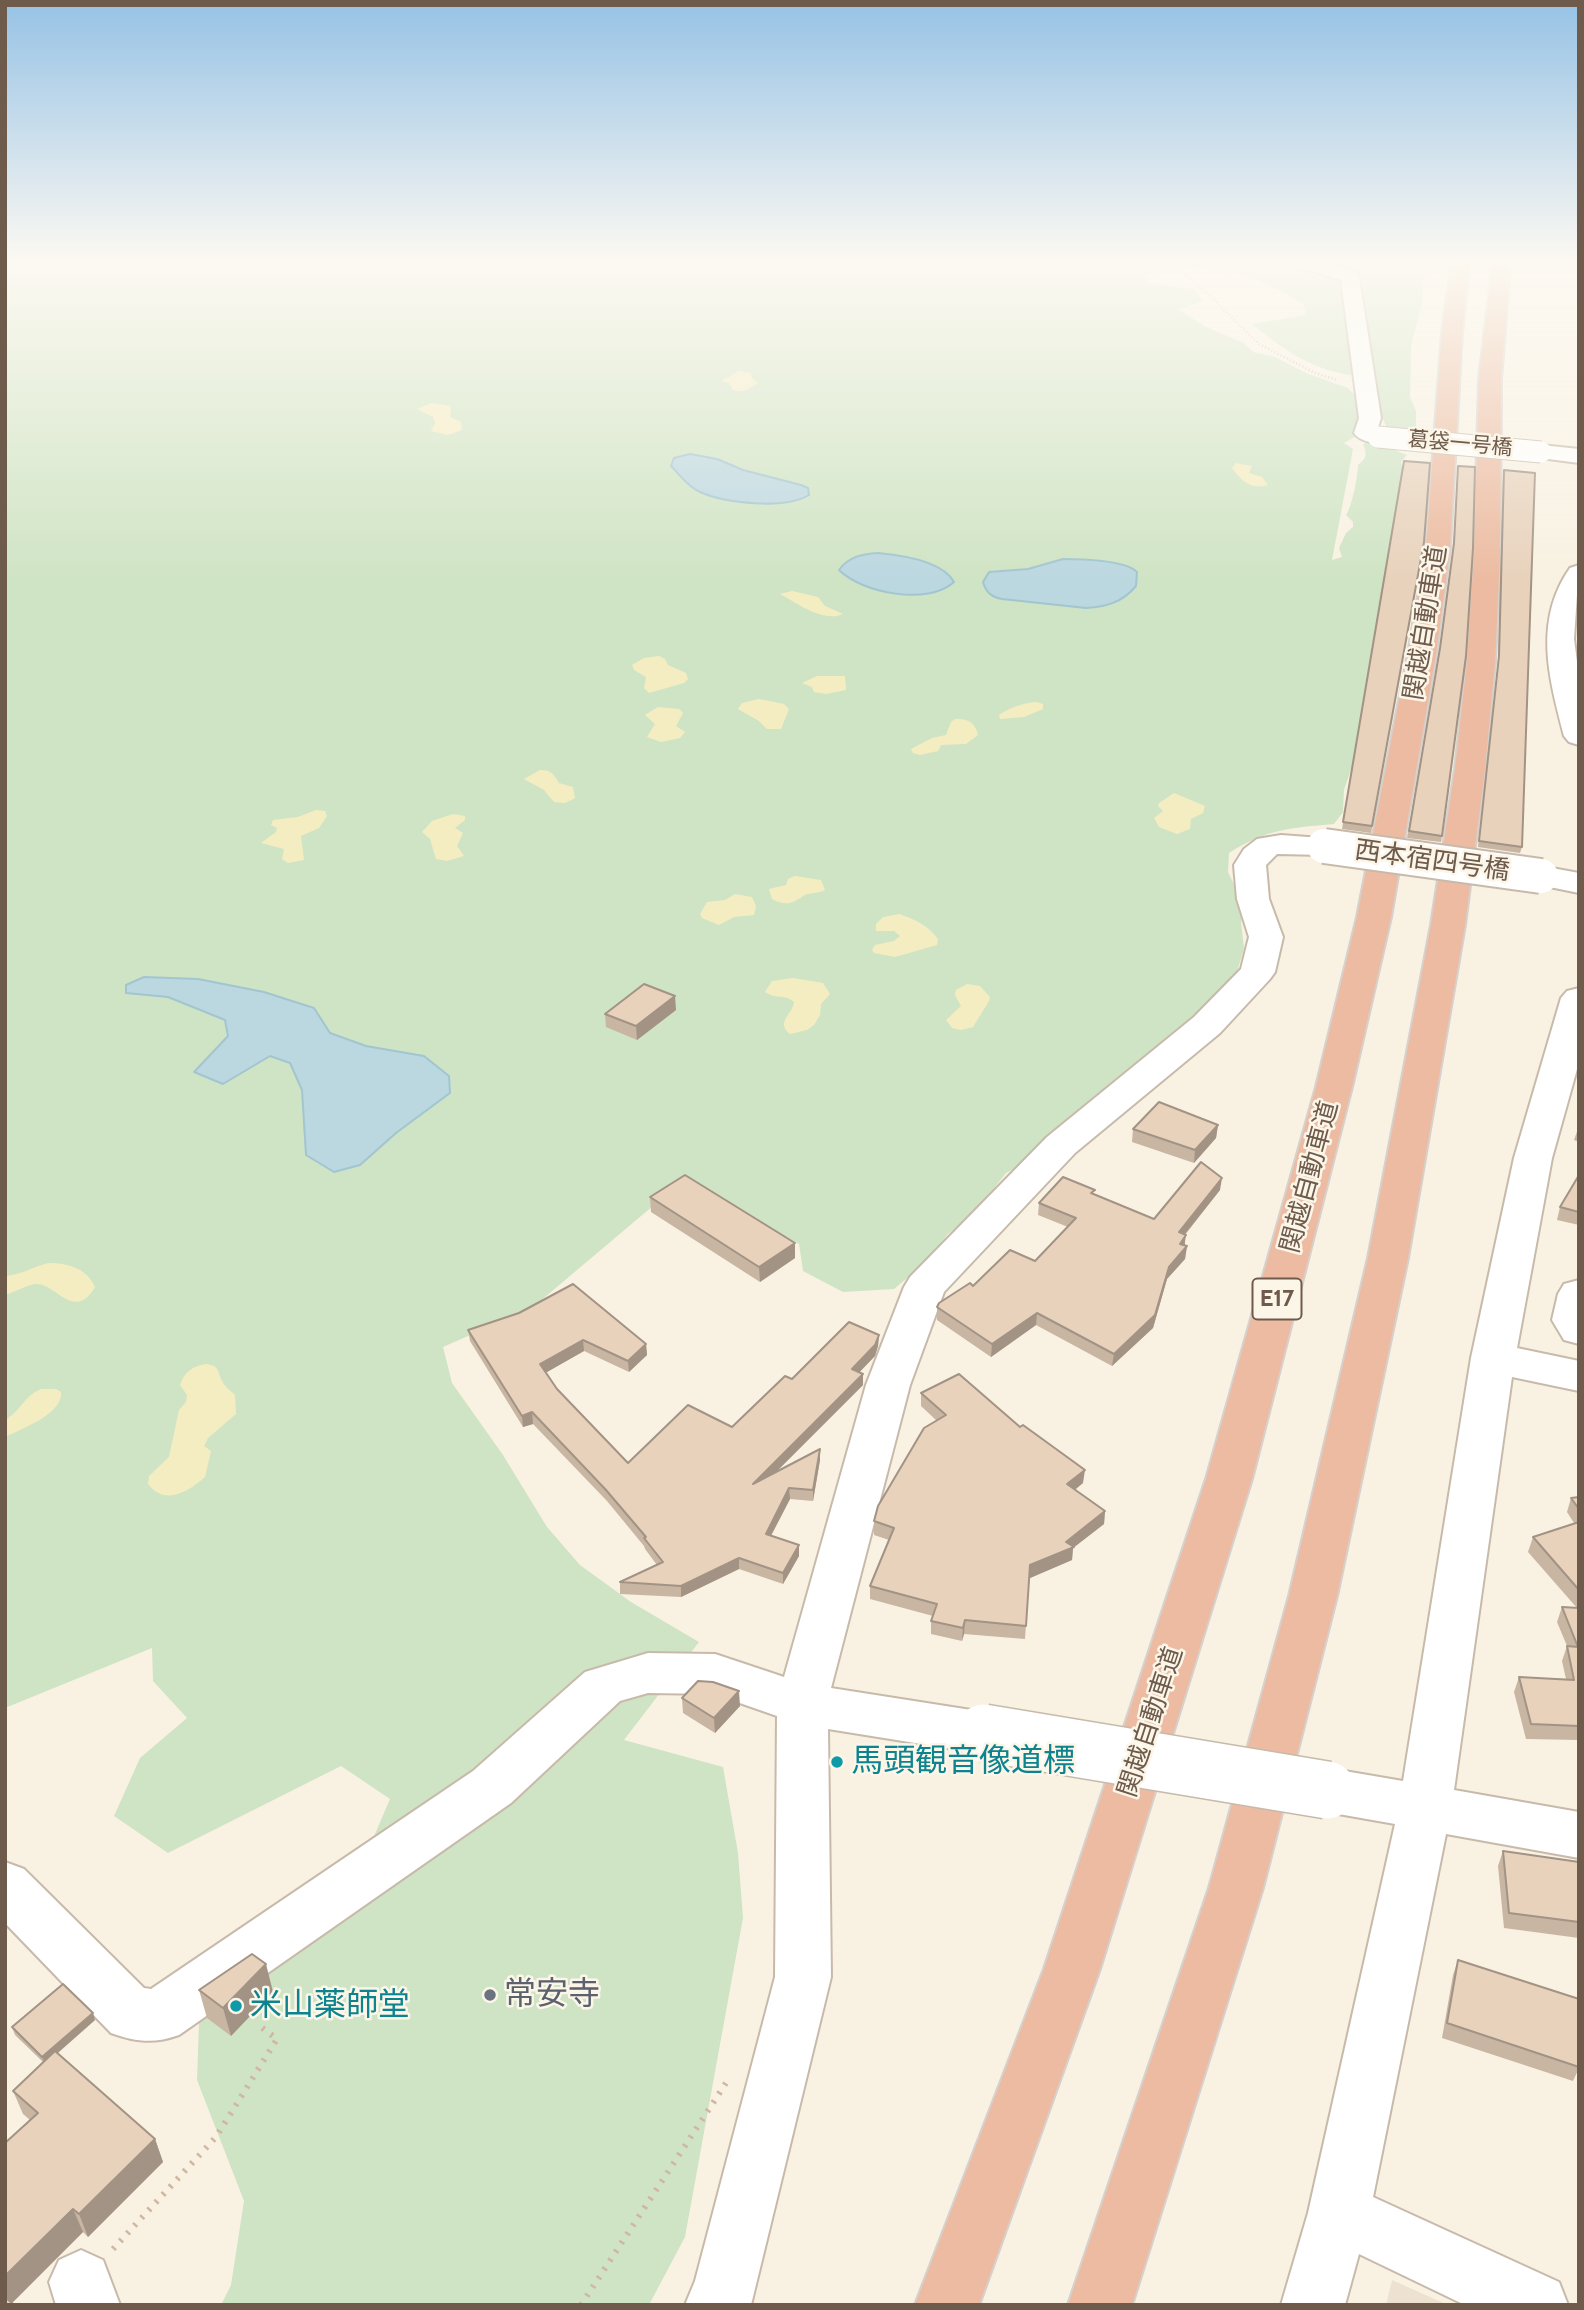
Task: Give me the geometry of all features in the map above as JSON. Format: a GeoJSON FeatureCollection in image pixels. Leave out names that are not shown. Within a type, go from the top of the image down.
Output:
{"type":"FeatureCollection","features":[{"type":"Feature","properties":{"kind":"highway","name":"関越自動車道"},"geometry":{"type":"LineString","coordinates":[[947,2305],[1072,1969],[1221,1506],[1334,1087],[1374,917],[1422,654],[1438,548],[1450,367]]}},
{"type":"Feature","properties":{"kind":"highway","name":"関越自動車道"},"geometry":{"type":"LineString","coordinates":[[1100,2305],[1236,1888],[1313,1596],[1388,1258],[1448,925],[1470,769],[1488,554],[1491,367]]}},
{"type":"Feature","properties":{"kind":"street"},"geometry":{"type":"LineString","coordinates":[[1363,367],[1366,391]]}},
{"type":"Feature","properties":{"kind":"street","name":"葛袋一号橋"},"geometry":{"type":"LineString","coordinates":[[1366,391],[1370,418],[1365,433],[1378,437],[1579,456]]}},
{"type":"Feature","properties":{"kind":"street"},"geometry":{"type":"LineString","coordinates":[[1579,573],[1563,605],[1562,634],[1565,688],[1579,736]]}},
{"type":"Feature","properties":{"kind":"street","name":"西本宿四号橋"},"geometry":{"type":"LineString","coordinates":[[802,1704],[888,1385],[925,1287],[1061,1145],[1207,1025],[1258,972],[1266,937],[1253,899],[1250,865],[1255,856],[1268,846],[1281,844],[1324,846],[1579,883]]}},
{"type":"Feature","properties":{"kind":"street"},"geometry":{"type":"LineString","coordinates":[[1313,2305],[1339,2213],[1425,1807],[1493,1358],[1533,1158],[1579,998]]}},
{"type":"Feature","properties":{"kind":"street"},"geometry":{"type":"LineString","coordinates":[[1579,1294],[1573,1320],[1579,1330]]}},
{"type":"Feature","properties":{"kind":"street"},"geometry":{"type":"LineString","coordinates":[[1493,1358],[1579,1376]]}},
{"type":"Feature","properties":{"kind":"street"},"geometry":{"type":"LineString","coordinates":[[5,1886],[131,2014],[159,2016],[289,1930],[492,1787],[603,1686],[648,1673],[715,1674],[802,1704],[1327,1790],[1579,1836]]}},
{"type":"Feature","properties":{"kind":"street"},"geometry":{"type":"LineString","coordinates":[[717,2305],[724,2292],[803,1977],[802,1704]]}},
{"type":"Feature","properties":{"kind":"street"},"geometry":{"type":"LineString","coordinates":[[1339,2213],[1536,2305]]}},
{"type":"Feature","properties":{"kind":"path"},"geometry":{"type":"LineString","coordinates":[[1303,367],[1366,391]]}},
{"type":"Feature","properties":{"kind":"path"},"geometry":{"type":"LineString","coordinates":[[85,2294],[216,2137],[277,2039],[261,2027]]}},
{"type":"Feature","properties":{"kind":"path"},"geometry":{"type":"LineString","coordinates":[[581,2305],[734,2073]]}},
{"type":"Feature","properties":{"kind":"shaded area"},"geometry":{"type":"Polygon","coordinates":[[[1392,2280],[1448,2305],[1386,2305],[1392,2280]]]}},
{"type":"Feature","properties":{"kind":"green space"},"geometry":{"type":"Polygon","coordinates":[[[5,367],[1294,367],[1348,388],[1359,400],[1358,435],[1344,443],[1353,449],[1332,560],[1342,557],[1339,548],[1346,533],[1353,527],[1353,522],[1346,515],[1354,491],[1358,465],[1365,456],[1363,444],[1372,441],[1407,455],[1401,462],[1403,474],[1355,757],[1344,790],[1343,812],[1334,824],[1267,834],[1229,853],[1228,872],[1243,903],[1241,923],[1244,948],[1235,979],[1035,1158],[1006,1173],[972,1216],[948,1234],[925,1263],[894,1289],[843,1292],[803,1271],[799,1244],[679,1184],[532,1308],[443,1347],[452,1383],[503,1455],[547,1527],[580,1565],[631,1602],[699,1642],[624,1740],[723,1767],[738,1853],[743,1918],[685,2237],[649,2305],[221,2305],[231,2285],[244,2201],[197,2080],[201,1966],[372,1841],[390,1799],[341,1766],[168,1853],[114,1816],[140,1758],[187,1718],[153,1681],[152,1648],[5,1708],[5,367]]]}},
{"type":"Feature","properties":{"kind":"green space"},"geometry":{"type":"Polygon","coordinates":[[[1319,367],[1354,367],[1350,375],[1319,367]]]}},
{"type":"Feature","properties":{"kind":"green space"},"geometry":{"type":"Polygon","coordinates":[[[1372,367],[1411,367],[1410,397],[1416,411],[1416,427],[1387,429],[1373,393],[1372,367]]]}},
{"type":"Feature","properties":{"kind":"sand"},"geometry":{"type":"Polygon","coordinates":[[[739,371],[751,373],[758,383],[740,391],[733,390],[729,383],[721,381],[739,371]]]}},
{"type":"Feature","properties":{"kind":"sand"},"geometry":{"type":"Polygon","coordinates":[[[431,403],[451,406],[450,417],[461,422],[462,430],[448,435],[431,431],[435,423],[433,417],[417,409],[431,403]]]}},
{"type":"Feature","properties":{"kind":"sand"},"geometry":{"type":"Polygon","coordinates":[[[1236,463],[1252,466],[1249,473],[1262,477],[1268,485],[1256,486],[1247,483],[1232,468],[1236,463]]]}},
{"type":"Feature","properties":{"kind":"sand"},"geometry":{"type":"Polygon","coordinates":[[[792,591],[818,597],[825,606],[843,614],[819,614],[780,594],[792,591]]]}},
{"type":"Feature","properties":{"kind":"sand"},"geometry":{"type":"Polygon","coordinates":[[[659,656],[665,659],[668,665],[686,673],[688,679],[684,683],[649,693],[644,688],[646,677],[634,670],[632,665],[644,658],[659,656]]]}},
{"type":"Feature","properties":{"kind":"sand"},"geometry":{"type":"Polygon","coordinates":[[[817,676],[845,676],[846,690],[826,694],[814,692],[812,687],[802,683],[817,676]]]}},
{"type":"Feature","properties":{"kind":"sand"},"geometry":{"type":"Polygon","coordinates":[[[759,699],[784,704],[789,709],[781,729],[767,729],[738,709],[742,703],[759,699]]]}},
{"type":"Feature","properties":{"kind":"sand"},"geometry":{"type":"Polygon","coordinates":[[[1036,702],[1043,704],[1043,709],[1024,717],[1000,719],[999,715],[1007,710],[1036,702]]]}},
{"type":"Feature","properties":{"kind":"sand"},"geometry":{"type":"Polygon","coordinates":[[[658,707],[679,709],[683,713],[676,726],[685,732],[680,738],[661,742],[647,737],[655,724],[645,715],[658,707]]]}},
{"type":"Feature","properties":{"kind":"sand"},"geometry":{"type":"Polygon","coordinates":[[[955,719],[971,722],[978,735],[966,744],[941,745],[938,751],[920,755],[913,753],[911,749],[932,738],[946,735],[955,719]]]}},
{"type":"Feature","properties":{"kind":"sand"},"geometry":{"type":"Polygon","coordinates":[[[540,770],[550,772],[559,783],[573,787],[575,798],[565,803],[554,802],[544,790],[524,779],[540,770]]]}},
{"type":"Feature","properties":{"kind":"sand"},"geometry":{"type":"Polygon","coordinates":[[[1174,793],[1205,806],[1203,813],[1191,819],[1190,829],[1177,834],[1159,827],[1154,818],[1163,811],[1158,806],[1159,803],[1174,793]]]}},
{"type":"Feature","properties":{"kind":"sand"},"geometry":{"type":"Polygon","coordinates":[[[316,810],[325,811],[327,816],[319,828],[301,836],[304,860],[288,863],[282,859],[284,849],[261,843],[276,832],[277,828],[271,825],[273,820],[298,817],[316,810]]]}},
{"type":"Feature","properties":{"kind":"sand"},"geometry":{"type":"Polygon","coordinates":[[[453,814],[465,816],[465,820],[455,828],[463,833],[457,846],[464,856],[447,861],[436,859],[430,839],[422,832],[432,821],[453,814]]]}},
{"type":"Feature","properties":{"kind":"sand"},"geometry":{"type":"Polygon","coordinates":[[[795,876],[821,880],[825,890],[789,903],[772,899],[769,889],[786,885],[788,879],[795,876]]]}},
{"type":"Feature","properties":{"kind":"sand"},"geometry":{"type":"Polygon","coordinates":[[[735,894],[752,897],[756,906],[754,915],[734,917],[719,925],[702,918],[700,914],[707,902],[725,900],[735,894]]]}},
{"type":"Feature","properties":{"kind":"sand"},"geometry":{"type":"Polygon","coordinates":[[[899,914],[930,930],[938,939],[937,945],[895,957],[874,953],[872,950],[875,945],[894,941],[900,936],[894,931],[876,931],[876,924],[883,917],[899,914]]]}},
{"type":"Feature","properties":{"kind":"sand"},"geometry":{"type":"Polygon","coordinates":[[[793,978],[823,983],[830,994],[821,1004],[820,1015],[814,1025],[807,1030],[790,1034],[784,1022],[794,1002],[765,992],[772,981],[793,978]]]}},
{"type":"Feature","properties":{"kind":"sand"},"geometry":{"type":"Polygon","coordinates":[[[967,984],[980,986],[990,997],[989,1001],[973,1027],[961,1030],[952,1028],[946,1020],[961,1006],[955,995],[956,990],[967,984]]]}},
{"type":"Feature","properties":{"kind":"sand"},"geometry":{"type":"Polygon","coordinates":[[[48,1263],[62,1264],[82,1271],[95,1287],[88,1297],[80,1301],[66,1299],[37,1284],[5,1295],[5,1276],[48,1263]]]}},
{"type":"Feature","properties":{"kind":"sand"},"geometry":{"type":"Polygon","coordinates":[[[206,1364],[216,1368],[223,1383],[235,1395],[236,1414],[208,1438],[204,1446],[211,1451],[205,1477],[184,1492],[162,1494],[148,1484],[149,1476],[169,1457],[179,1410],[186,1402],[187,1395],[180,1385],[182,1380],[190,1370],[206,1364]]]}},
{"type":"Feature","properties":{"kind":"sand"},"geometry":{"type":"Polygon","coordinates":[[[41,1389],[56,1389],[61,1392],[56,1407],[31,1425],[5,1437],[5,1420],[41,1389]]]}},
{"type":"Feature","properties":{"kind":"water"},"geometry":{"type":"Polygon","coordinates":[[[690,454],[717,459],[743,470],[801,485],[808,488],[809,495],[798,500],[771,504],[739,502],[711,496],[692,487],[671,466],[674,458],[690,454]]]}},
{"type":"Feature","properties":{"kind":"water"},"geometry":{"type":"Polygon","coordinates":[[[878,553],[909,557],[930,564],[940,568],[954,582],[943,589],[928,593],[895,594],[863,585],[839,570],[856,557],[878,553]]]}},
{"type":"Feature","properties":{"kind":"water"},"geometry":{"type":"Polygon","coordinates":[[[1063,559],[1123,565],[1137,572],[1136,586],[1114,603],[1086,608],[998,598],[988,592],[983,582],[989,572],[1028,569],[1063,559]]]}},
{"type":"Feature","properties":{"kind":"water"},"geometry":{"type":"Polygon","coordinates":[[[144,977],[198,979],[264,992],[314,1008],[330,1033],[366,1046],[424,1056],[449,1076],[450,1093],[396,1133],[360,1165],[334,1172],[306,1155],[302,1090],[290,1063],[270,1056],[223,1084],[194,1072],[228,1036],[225,1020],[168,997],[126,993],[126,985],[144,977]]]}},
{"type":"Feature","properties":{"kind":"building"},"geometry":{"type":"Polygon","coordinates":[[[1404,461],[1430,463],[1424,542],[1372,826],[1343,822],[1404,461]]]}},
{"type":"Feature","properties":{"kind":"building"},"geometry":{"type":"Polygon","coordinates":[[[1458,466],[1475,467],[1473,548],[1466,656],[1442,836],[1409,831],[1440,648],[1454,543],[1458,466]]]}},
{"type":"Feature","properties":{"kind":"building"},"geometry":{"type":"Polygon","coordinates":[[[1504,470],[1535,473],[1522,847],[1479,841],[1499,656],[1504,470]]]}},
{"type":"Feature","properties":{"kind":"building"},"geometry":{"type":"Polygon","coordinates":[[[644,984],[675,996],[636,1026],[605,1014],[644,984]]]}},
{"type":"Feature","properties":{"kind":"building"},"geometry":{"type":"Polygon","coordinates":[[[1159,1102],[1218,1125],[1195,1150],[1133,1129],[1159,1102]]]}},
{"type":"Feature","properties":{"kind":"building"},"geometry":{"type":"Polygon","coordinates":[[[1201,1162],[1222,1178],[1179,1232],[1186,1235],[1180,1244],[1187,1246],[1169,1267],[1155,1315],[1114,1354],[1037,1313],[992,1344],[937,1307],[970,1283],[973,1286],[1010,1250],[1035,1261],[1076,1218],[1039,1203],[1063,1177],[1095,1190],[1091,1193],[1154,1219],[1201,1162]]]}},
{"type":"Feature","properties":{"kind":"building"},"geometry":{"type":"Polygon","coordinates":[[[685,1175],[795,1243],[759,1267],[650,1197],[685,1175]]]}},
{"type":"Feature","properties":{"kind":"building"},"geometry":{"type":"Polygon","coordinates":[[[1579,1175],[1579,1212],[1560,1207],[1579,1175]]]}},
{"type":"Feature","properties":{"kind":"building"},"geometry":{"type":"Polygon","coordinates":[[[573,1284],[646,1344],[628,1361],[583,1340],[540,1364],[557,1389],[628,1463],[688,1405],[732,1427],[785,1376],[792,1379],[849,1322],[879,1335],[875,1345],[852,1369],[863,1374],[753,1484],[820,1449],[813,1490],[789,1488],[766,1534],[799,1545],[783,1573],[739,1558],[681,1586],[620,1582],[663,1562],[644,1538],[646,1537],[606,1490],[532,1412],[522,1416],[468,1330],[519,1313],[573,1284]]]}},
{"type":"Feature","properties":{"kind":"building"},"geometry":{"type":"Polygon","coordinates":[[[959,1374],[1020,1427],[1023,1425],[1085,1470],[1067,1484],[1105,1511],[1066,1542],[1074,1547],[1030,1565],[1026,1626],[965,1620],[963,1628],[931,1621],[937,1604],[870,1586],[894,1528],[874,1521],[878,1506],[924,1428],[946,1415],[921,1393],[959,1374]]]}},
{"type":"Feature","properties":{"kind":"building"},"geometry":{"type":"Polygon","coordinates":[[[1579,1497],[1579,1509],[1571,1498],[1579,1497]]]}},
{"type":"Feature","properties":{"kind":"building"},"geometry":{"type":"Polygon","coordinates":[[[1579,1522],[1579,1590],[1533,1537],[1579,1522]]]}},
{"type":"Feature","properties":{"kind":"building"},"geometry":{"type":"Polygon","coordinates":[[[1562,1607],[1579,1608],[1579,1726],[1531,1724],[1519,1677],[1574,1680],[1567,1646],[1578,1647],[1562,1607]]]}},
{"type":"Feature","properties":{"kind":"building"},"geometry":{"type":"Polygon","coordinates":[[[698,1681],[713,1682],[739,1691],[714,1718],[682,1698],[698,1681]]]}},
{"type":"Feature","properties":{"kind":"building"},"geometry":{"type":"Polygon","coordinates":[[[1503,1851],[1579,1862],[1579,1922],[1509,1913],[1503,1851]]]}},
{"type":"Feature","properties":{"kind":"building"},"geometry":{"type":"Polygon","coordinates":[[[252,1954],[266,1964],[223,2008],[199,1990],[252,1954]]]}},
{"type":"Feature","properties":{"kind":"building"},"geometry":{"type":"Polygon","coordinates":[[[1458,1960],[1579,1999],[1579,2067],[1447,2023],[1458,1960]]]}},
{"type":"Feature","properties":{"kind":"building"},"geometry":{"type":"Polygon","coordinates":[[[63,1984],[93,2013],[42,2057],[12,2027],[63,1984]]]}},
{"type":"Feature","properties":{"kind":"building"},"geometry":{"type":"Polygon","coordinates":[[[55,2051],[155,2139],[79,2214],[73,2209],[5,2276],[5,2143],[38,2113],[13,2091],[55,2051]]]}},
{"type":"Feature","properties":{"kind":"building"},"geometry":{"type":"Polygon","coordinates":[[[5,2297],[14,2305],[5,2305],[5,2297]]]}},
{"type":"Feature","properties":{"kind":"place","name":"馬頭観音像道標"},"geometry":{"type":"Point","coordinates":[837,1762]}},
{"type":"Feature","properties":{"kind":"place","name":"常安寺"},"geometry":{"type":"Point","coordinates":[490,1995]}},
{"type":"Feature","properties":{"kind":"place","name":"米山薬師堂"},"geometry":{"type":"Point","coordinates":[236,2006]}}]}
